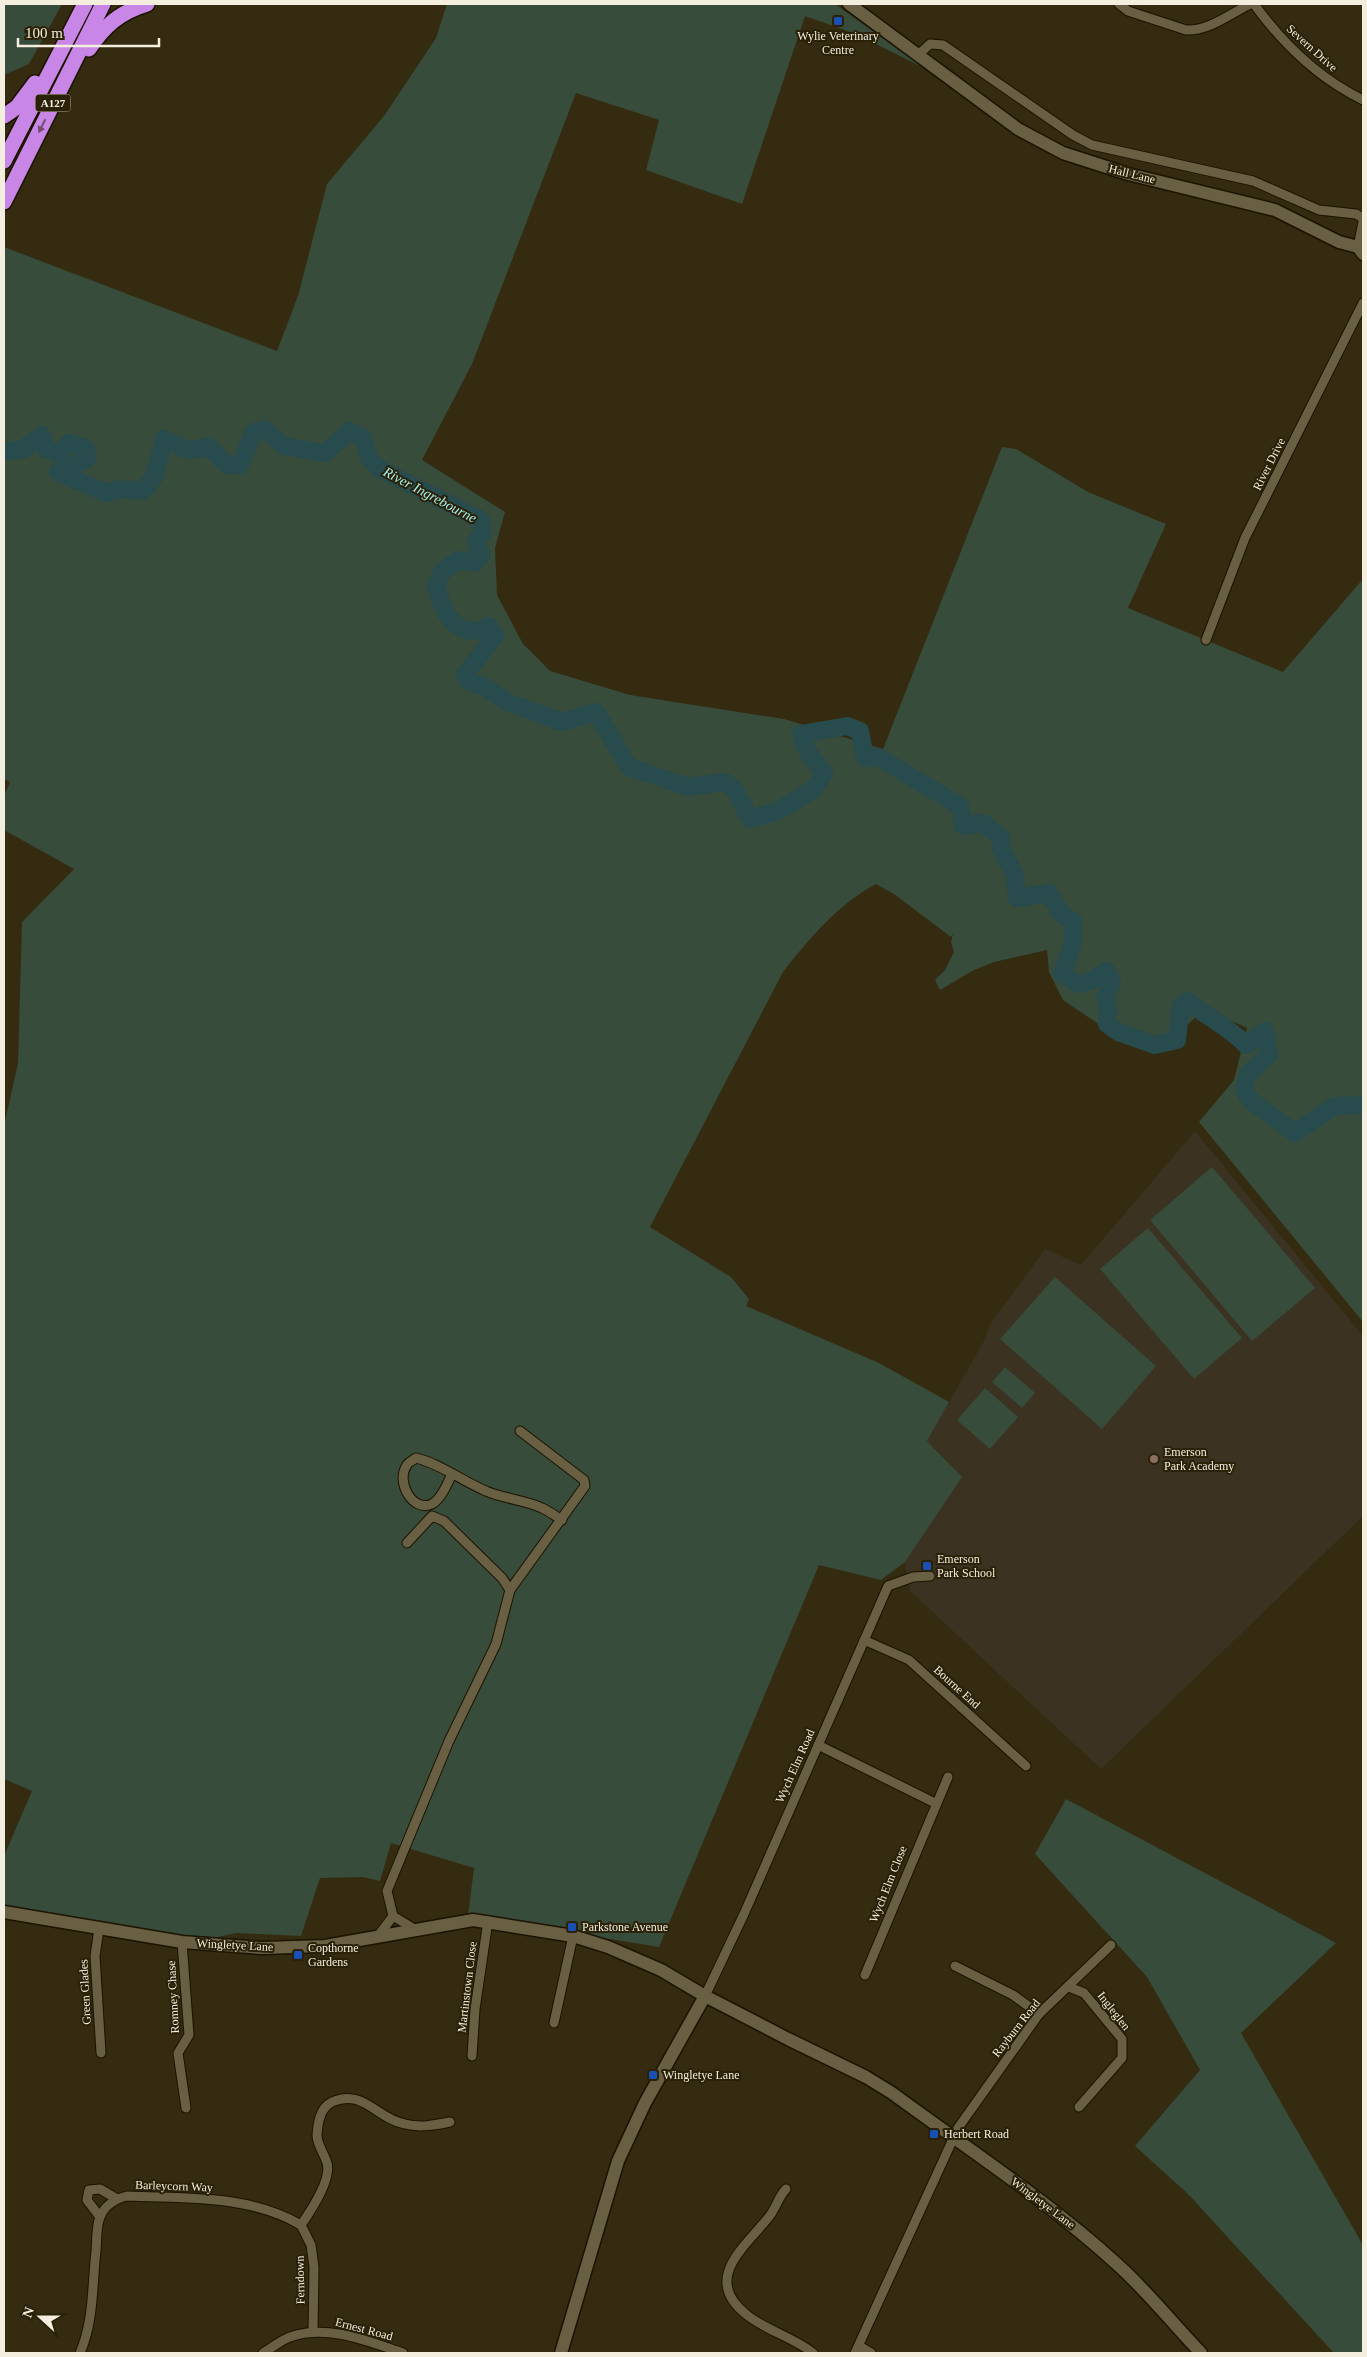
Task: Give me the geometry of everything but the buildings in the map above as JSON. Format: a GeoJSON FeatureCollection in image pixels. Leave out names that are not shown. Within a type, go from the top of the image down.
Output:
{"type":"FeatureCollection","features":[{"type":"Feature","properties":{"kind":"highway"},"geometry":{"type":"LineString","coordinates":[[4,116],[26,96],[84,4]]}},
{"type":"Feature","properties":{"kind":"highway","name":"A127"},"geometry":{"type":"LineString","coordinates":[[4,161],[84,4]]}},
{"type":"Feature","properties":{"kind":"highway","name":"A127"},"geometry":{"type":"LineString","coordinates":[[4,202],[103,4]]}},
{"type":"Feature","properties":{"kind":"highway","name":"A127"},"geometry":{"type":"LineString","coordinates":[[58,94],[95,40],[113,20],[131,8],[147,4]]}},
{"type":"Feature","properties":{"kind":"street","name":"Hall Lane"},"geometry":{"type":"LineString","coordinates":[[849,4],[1018,129],[1063,153],[1128,174],[1275,210],[1339,242],[1361,248]]}},
{"type":"Feature","properties":{"kind":"street"},"geometry":{"type":"LineString","coordinates":[[1119,4],[1136,13],[1186,30],[1195,31],[1205,28],[1250,4]]}},
{"type":"Feature","properties":{"kind":"street","name":"Severn Drive"},"geometry":{"type":"LineString","coordinates":[[1254,4],[1291,50],[1331,82],[1363,100]]}},
{"type":"Feature","properties":{"kind":"street","name":"Hall Lane"},"geometry":{"type":"LineString","coordinates":[[918,55],[930,44],[943,45],[1073,135],[1092,145],[1253,181],[1320,210],[1356,214],[1363,220]]}},
{"type":"Feature","properties":{"kind":"street"},"geometry":{"type":"LineString","coordinates":[[1361,248],[1363,220]]}},
{"type":"Feature","properties":{"kind":"street","name":"River Drive"},"geometry":{"type":"LineString","coordinates":[[1206,640],[1246,538],[1363,303]]}},
{"type":"Feature","properties":{"kind":"street"},"geometry":{"type":"LineString","coordinates":[[416,1930],[393,1916],[387,1891],[449,1741],[496,1644],[510,1590],[585,1486],[584,1480],[520,1431]]}},
{"type":"Feature","properties":{"kind":"street"},"geometry":{"type":"LineString","coordinates":[[452,1474],[445,1490],[433,1503],[426,1505],[414,1501],[404,1492],[403,1481],[407,1465],[416,1458],[430,1461],[488,1492],[542,1508],[562,1520]]}},
{"type":"Feature","properties":{"kind":"street"},"geometry":{"type":"LineString","coordinates":[[407,1543],[432,1516],[444,1522],[502,1578],[510,1590]]}},
{"type":"Feature","properties":{"kind":"street","name":"Wych Elm Road"},"geometry":{"type":"LineString","coordinates":[[705,1996],[744,1914],[888,1586],[913,1577],[930,1576]]}},
{"type":"Feature","properties":{"kind":"street","name":"Bourne End"},"geometry":{"type":"LineString","coordinates":[[864,1640],[909,1660],[1026,1766]]}},
{"type":"Feature","properties":{"kind":"street"},"geometry":{"type":"LineString","coordinates":[[818,1745],[935,1803]]}},
{"type":"Feature","properties":{"kind":"street","name":"Wych Elm Close"},"geometry":{"type":"LineString","coordinates":[[865,1974],[935,1803],[948,1777]]}},
{"type":"Feature","properties":{"kind":"street","name":"Wingletye Lane"},"geometry":{"type":"LineString","coordinates":[[4,1912],[182,1942],[262,1948],[316,1946],[473,1920],[573,1936],[608,1947],[661,1970],[705,1996],[866,2077],[892,2093],[1050,2207],[1096,2245],[1137,2283],[1201,2353]]}},
{"type":"Feature","properties":{"kind":"street"},"geometry":{"type":"LineString","coordinates":[[378,1936],[393,1916]]}},
{"type":"Feature","properties":{"kind":"street","name":"Martinstown Close"},"geometry":{"type":"LineString","coordinates":[[472,2056],[478,1983],[488,1921]]}},
{"type":"Feature","properties":{"kind":"street","name":"Green Glades"},"geometry":{"type":"LineString","coordinates":[[99,1929],[95,1956],[101,2054]]}},
{"type":"Feature","properties":{"kind":"street"},"geometry":{"type":"LineString","coordinates":[[554,2023],[573,1936]]}},
{"type":"Feature","properties":{"kind":"street","name":"Romney Chase"},"geometry":{"type":"LineString","coordinates":[[182,1942],[189,2035],[178,2053],[186,2108]]}},
{"type":"Feature","properties":{"kind":"street","name":"Rayburn Road"},"geometry":{"type":"LineString","coordinates":[[955,2139],[958,2128],[1039,2014],[1110,1945]]}},
{"type":"Feature","properties":{"kind":"street"},"geometry":{"type":"LineString","coordinates":[[955,1966],[1013,1995],[1039,2014]]}},
{"type":"Feature","properties":{"kind":"street","name":"Ingleglen"},"geometry":{"type":"LineString","coordinates":[[1068,1987],[1084,1993],[1122,2039],[1122,2058],[1079,2107]]}},
{"type":"Feature","properties":{"kind":"street"},"geometry":{"type":"LineString","coordinates":[[561,2353],[618,2161],[645,2103],[705,1996]]}},
{"type":"Feature","properties":{"kind":"street"},"geometry":{"type":"LineString","coordinates":[[300,2225],[310,2212],[327,2178],[328,2165],[317,2140],[318,2119],[327,2104],[343,2097],[358,2099],[387,2118],[404,2124],[429,2126],[450,2122]]}},
{"type":"Feature","properties":{"kind":"street"},"geometry":{"type":"LineString","coordinates":[[871,2353],[857,2349],[955,2139]]}},
{"type":"Feature","properties":{"kind":"street"},"geometry":{"type":"LineString","coordinates":[[80,2353],[88,2335],[91,2317],[100,2217],[87,2200],[89,2190],[100,2189],[118,2199]]}},
{"type":"Feature","properties":{"kind":"street"},"geometry":{"type":"LineString","coordinates":[[786,2189],[770,2216],[734,2256],[728,2277],[728,2289],[732,2300],[748,2316],[813,2353]]}},
{"type":"Feature","properties":{"kind":"street","name":"Barleycorn Way"},"geometry":{"type":"LineString","coordinates":[[100,2217],[108,2205],[126,2196],[225,2201],[280,2213],[300,2225]]}},
{"type":"Feature","properties":{"kind":"street","name":"Ferndown"},"geometry":{"type":"LineString","coordinates":[[300,2225],[311,2246],[314,2267],[313,2332]]}},
{"type":"Feature","properties":{"kind":"street","name":"Ernest Road"},"geometry":{"type":"LineString","coordinates":[[263,2353],[289,2337],[313,2332],[338,2333],[403,2353]]}},
{"type":"Feature","properties":{"kind":"shaded area","name":"Emerson Park Academy"},"geometry":{"type":"Polygon","coordinates":[[[1195,1131],[1363,1336],[1363,1516],[1101,1769],[910,1591],[905,1562],[962,1477],[927,1441],[985,1339],[989,1326],[1045,1249],[1081,1265],[1195,1131]]]}},
{"type":"Feature","properties":{"kind":"green space"},"geometry":{"type":"Polygon","coordinates":[[[4,4],[62,4],[29,64],[4,75],[4,4]]]}},
{"type":"Feature","properties":{"kind":"green space"},"geometry":{"type":"Polygon","coordinates":[[[447,4],[835,4],[926,69],[856,34],[805,16],[742,204],[646,170],[659,120],[576,93],[472,364],[422,460],[505,512],[495,548],[497,595],[523,644],[550,671],[630,695],[784,719],[883,749],[1002,447],[1016,449],[1088,492],[1166,524],[1128,608],[1283,672],[1363,579],[1363,1322],[1199,1122],[1234,1080],[1247,1028],[1205,1009],[1176,1035],[1144,1042],[1113,1034],[1063,1000],[1049,972],[1047,950],[994,962],[972,971],[940,990],[935,980],[945,970],[954,952],[951,942],[953,934],[951,937],[894,894],[876,884],[862,892],[825,923],[783,972],[650,1227],[731,1277],[749,1299],[746,1306],[879,1363],[949,1402],[927,1441],[962,1477],[905,1562],[881,1580],[819,1565],[659,1947],[468,1916],[474,1868],[391,1843],[380,1881],[363,1877],[320,1878],[301,1936],[236,1933],[192,1943],[4,1911],[4,1856],[32,1791],[4,1779],[4,1126],[18,1063],[22,922],[74,869],[4,830],[4,796],[10,782],[4,779],[4,247],[277,351],[298,296],[327,184],[384,116],[436,38],[447,4]]]}},
{"type":"Feature","properties":{"kind":"green space"},"geometry":{"type":"Polygon","coordinates":[[[1212,1167],[1315,1288],[1252,1341],[1150,1220],[1212,1167]]]}},
{"type":"Feature","properties":{"kind":"green space"},"geometry":{"type":"Polygon","coordinates":[[[1148,1228],[1242,1338],[1194,1379],[1100,1269],[1148,1228]]]}},
{"type":"Feature","properties":{"kind":"green space"},"geometry":{"type":"Polygon","coordinates":[[[1055,1277],[1156,1366],[1102,1429],[1000,1339],[1055,1277]]]}},
{"type":"Feature","properties":{"kind":"green space"},"geometry":{"type":"Polygon","coordinates":[[[1005,1367],[1035,1393],[1022,1408],[992,1382],[1005,1367]]]}},
{"type":"Feature","properties":{"kind":"green space"},"geometry":{"type":"Polygon","coordinates":[[[985,1388],[1018,1417],[990,1449],[957,1420],[985,1388]]]}},
{"type":"Feature","properties":{"kind":"green space"},"geometry":{"type":"Polygon","coordinates":[[[1066,1799],[1336,1943],[1241,2033],[1363,2245],[1363,2353],[1334,2353],[1188,2194],[1135,2146],[1200,2070],[1147,1977],[1035,1854],[1066,1799]]]}},
{"type":"Feature","properties":{"kind":"waterway","name":"River Ingrebourne"},"geometry":{"type":"LineString","coordinates":[[4,451],[22,450],[42,435],[46,449],[58,454],[69,443],[85,448],[88,458],[58,472],[106,493],[120,489],[143,491],[154,477],[164,439],[187,450],[209,447],[227,465],[240,465],[254,432],[264,429],[284,446],[325,453],[350,431],[362,437],[370,459],[381,470],[481,520],[482,533],[476,542],[481,555],[475,563],[458,560],[442,572],[436,586],[446,613],[452,621],[462,628],[473,631],[479,631],[489,626],[495,636],[465,674],[468,681],[485,687],[509,703],[562,722],[596,712],[629,767],[687,787],[725,782],[735,790],[750,819],[778,811],[814,789],[824,773],[807,750],[801,734],[847,726],[860,731],[865,758],[878,757],[960,806],[963,826],[983,823],[1001,838],[1001,848],[1015,875],[1017,898],[1049,893],[1060,913],[1073,921],[1073,944],[1062,974],[1079,984],[1093,980],[1106,971],[1112,982],[1105,998],[1108,1008],[1107,1024],[1118,1032],[1155,1045],[1177,1040],[1181,1006],[1187,1001],[1246,1045],[1265,1031],[1269,1055],[1248,1074],[1244,1089],[1250,1100],[1295,1133],[1334,1106],[1363,1105]]}},
{"type":"Feature","properties":{"kind":"place","name":"Wylie Veterinary Centre"},"geometry":{"type":"Point","coordinates":[838,21]}},
{"type":"Feature","properties":{"kind":"place","name":"Emerson Park Academy"},"geometry":{"type":"Point","coordinates":[1154,1459]}},
{"type":"Feature","properties":{"kind":"place","name":"Emerson Park School"},"geometry":{"type":"Point","coordinates":[927,1566]}},
{"type":"Feature","properties":{"kind":"place","name":"Parkstone Avenue"},"geometry":{"type":"Point","coordinates":[572,1927]}},
{"type":"Feature","properties":{"kind":"place","name":"Copthorne Gardens"},"geometry":{"type":"Point","coordinates":[298,1955]}},
{"type":"Feature","properties":{"kind":"place","name":"Wingletye Lane"},"geometry":{"type":"Point","coordinates":[653,2075]}},
{"type":"Feature","properties":{"kind":"place","name":"Herbert Road"},"geometry":{"type":"Point","coordinates":[934,2134]}}]}
